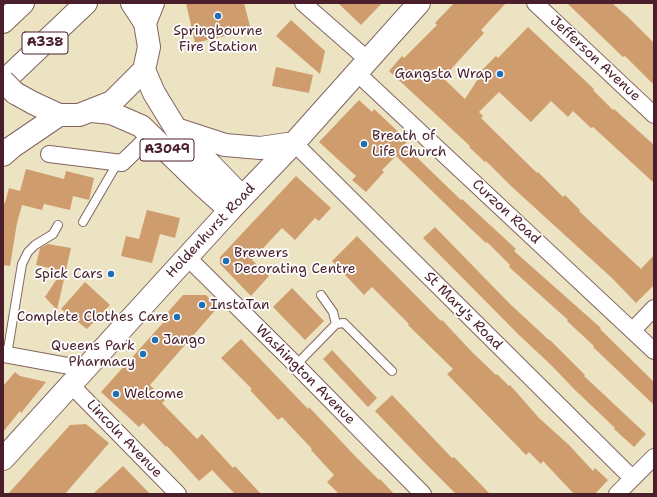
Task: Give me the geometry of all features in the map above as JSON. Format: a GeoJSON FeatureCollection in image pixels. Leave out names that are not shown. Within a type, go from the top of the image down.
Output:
{"type":"FeatureCollection","features":[{"type":"Feature","properties":{"kind":"main road","name":"A338"},"geometry":{"type":"LineString","coordinates":[[3,22],[23,3]]}},
{"type":"Feature","properties":{"kind":"main road","name":"A338"},"geometry":{"type":"LineString","coordinates":[[7,85],[86,3]]}},
{"type":"Feature","properties":{"kind":"main road"},"geometry":{"type":"LineString","coordinates":[[132,3],[145,23],[149,47],[144,70]]}},
{"type":"Feature","properties":{"kind":"main road"},"geometry":{"type":"LineString","coordinates":[[145,23],[153,3]]}},
{"type":"Feature","properties":{"kind":"main road","name":"Holdenhurst Road"},"geometry":{"type":"LineString","coordinates":[[3,459],[236,203],[294,143],[419,3]]}},
{"type":"Feature","properties":{"kind":"main road","name":"A3049"},"geometry":{"type":"LineString","coordinates":[[7,85],[33,103],[59,115],[79,115],[112,102],[144,70],[154,93],[176,129],[225,145],[260,148],[294,143]]}},
{"type":"Feature","properties":{"kind":"main road","name":"A3049"},"geometry":{"type":"LineString","coordinates":[[92,111],[111,113],[142,126],[201,184],[236,203]]}},
{"type":"Feature","properties":{"kind":"main road"},"geometry":{"type":"LineString","coordinates":[[3,155],[12,147],[59,115]]}},
{"type":"Feature","properties":{"kind":"main road"},"geometry":{"type":"LineString","coordinates":[[176,129],[236,203]]}},
{"type":"Feature","properties":{"kind":"street","name":"Curzon Road"},"geometry":{"type":"LineString","coordinates":[[303,3],[362,67],[654,351]]}},
{"type":"Feature","properties":{"kind":"street","name":"Jefferson Avenue"},"geometry":{"type":"LineString","coordinates":[[536,3],[654,115]]}},
{"type":"Feature","properties":{"kind":"street"},"geometry":{"type":"LineString","coordinates":[[49,154],[122,163],[151,135]]}},
{"type":"Feature","properties":{"kind":"street","name":"St Mary's Road"},"geometry":{"type":"LineString","coordinates":[[294,143],[632,478]]}},
{"type":"Feature","properties":{"kind":"street","name":"Washington Avenue"},"geometry":{"type":"LineString","coordinates":[[187,257],[423,494]]}},
{"type":"Feature","properties":{"kind":"street"},"geometry":{"type":"LineString","coordinates":[[633,330],[654,308]]}},
{"type":"Feature","properties":{"kind":"street"},"geometry":{"type":"LineString","coordinates":[[5,354],[85,369]]}},
{"type":"Feature","properties":{"kind":"street","name":"Lincoln Avenue"},"geometry":{"type":"LineString","coordinates":[[71,385],[178,494]]}},
{"type":"Feature","properties":{"kind":"street"},"geometry":{"type":"LineString","coordinates":[[617,494],[654,456]]}},
{"type":"Feature","properties":{"kind":"lane"},"geometry":{"type":"LineString","coordinates":[[83,222],[118,162]]}},
{"type":"Feature","properties":{"kind":"lane"},"geometry":{"type":"LineString","coordinates":[[5,354],[22,264],[28,252],[42,240],[53,234],[58,225]]}},
{"type":"Feature","properties":{"kind":"lane"},"geometry":{"type":"LineString","coordinates":[[320,296],[333,312],[336,324]]}},
{"type":"Feature","properties":{"kind":"lane"},"geometry":{"type":"LineString","coordinates":[[296,365],[336,324],[344,323],[392,371]]}},
{"type":"Feature","properties":{"kind":"building","name":"Springbourne Fire Station"},"geometry":{"type":"Polygon","coordinates":[[[186,3],[244,3],[251,30],[195,43],[186,3]]]}},
{"type":"Feature","properties":{"kind":"building"},"geometry":{"type":"Polygon","coordinates":[[[338,3],[382,3],[361,25],[338,3]]]}},
{"type":"Feature","properties":{"kind":"building"},"geometry":{"type":"Polygon","coordinates":[[[454,3],[506,3],[481,30],[484,33],[443,78],[465,99],[483,71],[482,70],[496,56],[498,58],[528,27],[594,89],[593,90],[613,110],[614,109],[654,145],[654,183],[593,127],[591,128],[573,111],[568,117],[551,101],[531,122],[499,92],[479,112],[483,116],[481,118],[537,173],[538,172],[563,197],[565,195],[580,210],[579,211],[641,269],[654,255],[654,285],[636,303],[613,279],[511,186],[486,161],[485,162],[469,147],[470,146],[389,71],[402,56],[404,58],[437,25],[435,23],[454,3]]]}},
{"type":"Feature","properties":{"kind":"building"},"geometry":{"type":"Polygon","coordinates":[[[567,3],[612,3],[629,18],[654,43],[654,85],[625,56],[623,57],[567,3]]]}},
{"type":"Feature","properties":{"kind":"building"},"geometry":{"type":"Polygon","coordinates":[[[291,20],[325,51],[320,74],[276,36],[291,20]]]}},
{"type":"Feature","properties":{"kind":"building"},"geometry":{"type":"Polygon","coordinates":[[[276,67],[313,75],[309,93],[272,86],[276,67]]]}},
{"type":"Feature","properties":{"kind":"building"},"geometry":{"type":"Polygon","coordinates":[[[359,100],[372,112],[374,109],[408,141],[404,145],[461,200],[462,199],[516,249],[514,251],[601,328],[600,329],[654,382],[654,405],[593,347],[594,346],[567,321],[568,320],[509,267],[510,265],[487,242],[486,243],[469,227],[396,156],[382,170],[384,172],[366,192],[352,180],[356,176],[319,142],[359,100]]]}},
{"type":"Feature","properties":{"kind":"building"},"geometry":{"type":"Polygon","coordinates":[[[26,169],[64,179],[66,171],[94,178],[89,200],[73,196],[70,210],[44,204],[42,210],[22,205],[17,223],[10,266],[3,265],[3,203],[5,203],[9,188],[20,191],[26,169]]]}},
{"type":"Feature","properties":{"kind":"building"},"geometry":{"type":"Polygon","coordinates":[[[296,176],[331,208],[319,221],[315,218],[295,240],[282,228],[252,260],[269,276],[251,296],[220,264],[220,257],[296,176]]]}},
{"type":"Feature","properties":{"kind":"building"},"geometry":{"type":"Polygon","coordinates":[[[147,210],[180,218],[175,238],[160,234],[152,263],[121,256],[126,236],[139,239],[147,210]]]}},
{"type":"Feature","properties":{"kind":"building"},"geometry":{"type":"Polygon","coordinates":[[[435,227],[510,304],[550,340],[585,375],[584,376],[646,434],[634,447],[519,335],[423,238],[435,227]]]}},
{"type":"Feature","properties":{"kind":"building"},"geometry":{"type":"Polygon","coordinates":[[[357,236],[441,321],[442,320],[472,352],[496,375],[497,374],[509,386],[510,385],[539,418],[569,445],[593,471],[595,468],[608,480],[595,494],[574,494],[543,461],[541,464],[529,452],[526,455],[447,374],[453,369],[372,287],[364,295],[332,261],[357,236]]]}},
{"type":"Feature","properties":{"kind":"building"},"geometry":{"type":"Polygon","coordinates":[[[48,244],[71,248],[57,310],[45,297],[62,271],[36,265],[40,248],[48,244]]]}},
{"type":"Feature","properties":{"kind":"building"},"geometry":{"type":"Polygon","coordinates":[[[85,282],[110,305],[87,329],[61,309],[85,282]]]}},
{"type":"Feature","properties":{"kind":"building"},"geometry":{"type":"Polygon","coordinates":[[[292,288],[324,321],[305,340],[273,307],[292,288]]]}},
{"type":"Feature","properties":{"kind":"building"},"geometry":{"type":"Polygon","coordinates":[[[183,295],[206,295],[218,307],[150,385],[165,400],[162,403],[197,439],[202,434],[233,468],[235,466],[261,494],[235,494],[212,470],[199,481],[167,446],[166,447],[143,423],[139,427],[101,392],[170,315],[168,312],[183,295]]]}},
{"type":"Feature","properties":{"kind":"building"},"geometry":{"type":"Polygon","coordinates":[[[241,339],[308,409],[309,407],[355,456],[394,494],[339,494],[327,482],[334,475],[311,450],[312,449],[282,417],[278,420],[250,390],[252,389],[221,358],[241,339]]]}},
{"type":"Feature","properties":{"kind":"building"},"geometry":{"type":"Polygon","coordinates":[[[332,350],[377,398],[368,407],[323,359],[332,350]]]}},
{"type":"Feature","properties":{"kind":"building"},"geometry":{"type":"Polygon","coordinates":[[[15,372],[20,376],[46,382],[21,413],[20,411],[3,432],[3,386],[15,372]]]}},
{"type":"Feature","properties":{"kind":"building"},"geometry":{"type":"Polygon","coordinates":[[[392,395],[452,458],[454,457],[490,494],[456,494],[424,462],[375,411],[392,395]]]}},
{"type":"Feature","properties":{"kind":"building"},"geometry":{"type":"Polygon","coordinates":[[[86,424],[109,443],[65,494],[8,494],[70,425],[86,424]]]}},
{"type":"Feature","properties":{"kind":"building"},"geometry":{"type":"Polygon","coordinates":[[[123,466],[150,494],[93,494],[123,466]]]}},
{"type":"Feature","properties":{"kind":"place","name":"Springbourne Fire Station"},"geometry":{"type":"Point","coordinates":[218,16]}},
{"type":"Feature","properties":{"kind":"place","name":"Gangsta Wrap"},"geometry":{"type":"Point","coordinates":[500,74]}},
{"type":"Feature","properties":{"kind":"place","name":"Breath of Life Church"},"geometry":{"type":"Point","coordinates":[364,144]}},
{"type":"Feature","properties":{"kind":"place","name":"Brewers Decorating Centre"},"geometry":{"type":"Point","coordinates":[226,261]}},
{"type":"Feature","properties":{"kind":"place","name":"Spick Cars"},"geometry":{"type":"Point","coordinates":[111,274]}},
{"type":"Feature","properties":{"kind":"place","name":"InstaTan"},"geometry":{"type":"Point","coordinates":[202,305]}},
{"type":"Feature","properties":{"kind":"place","name":"Complete Clothes Care"},"geometry":{"type":"Point","coordinates":[177,317]}},
{"type":"Feature","properties":{"kind":"place","name":"Jango"},"geometry":{"type":"Point","coordinates":[155,340]}},
{"type":"Feature","properties":{"kind":"place","name":"Queens Park Pharmacy"},"geometry":{"type":"Point","coordinates":[143,354]}},
{"type":"Feature","properties":{"kind":"place","name":"Welcome"},"geometry":{"type":"Point","coordinates":[116,394]}}]}
